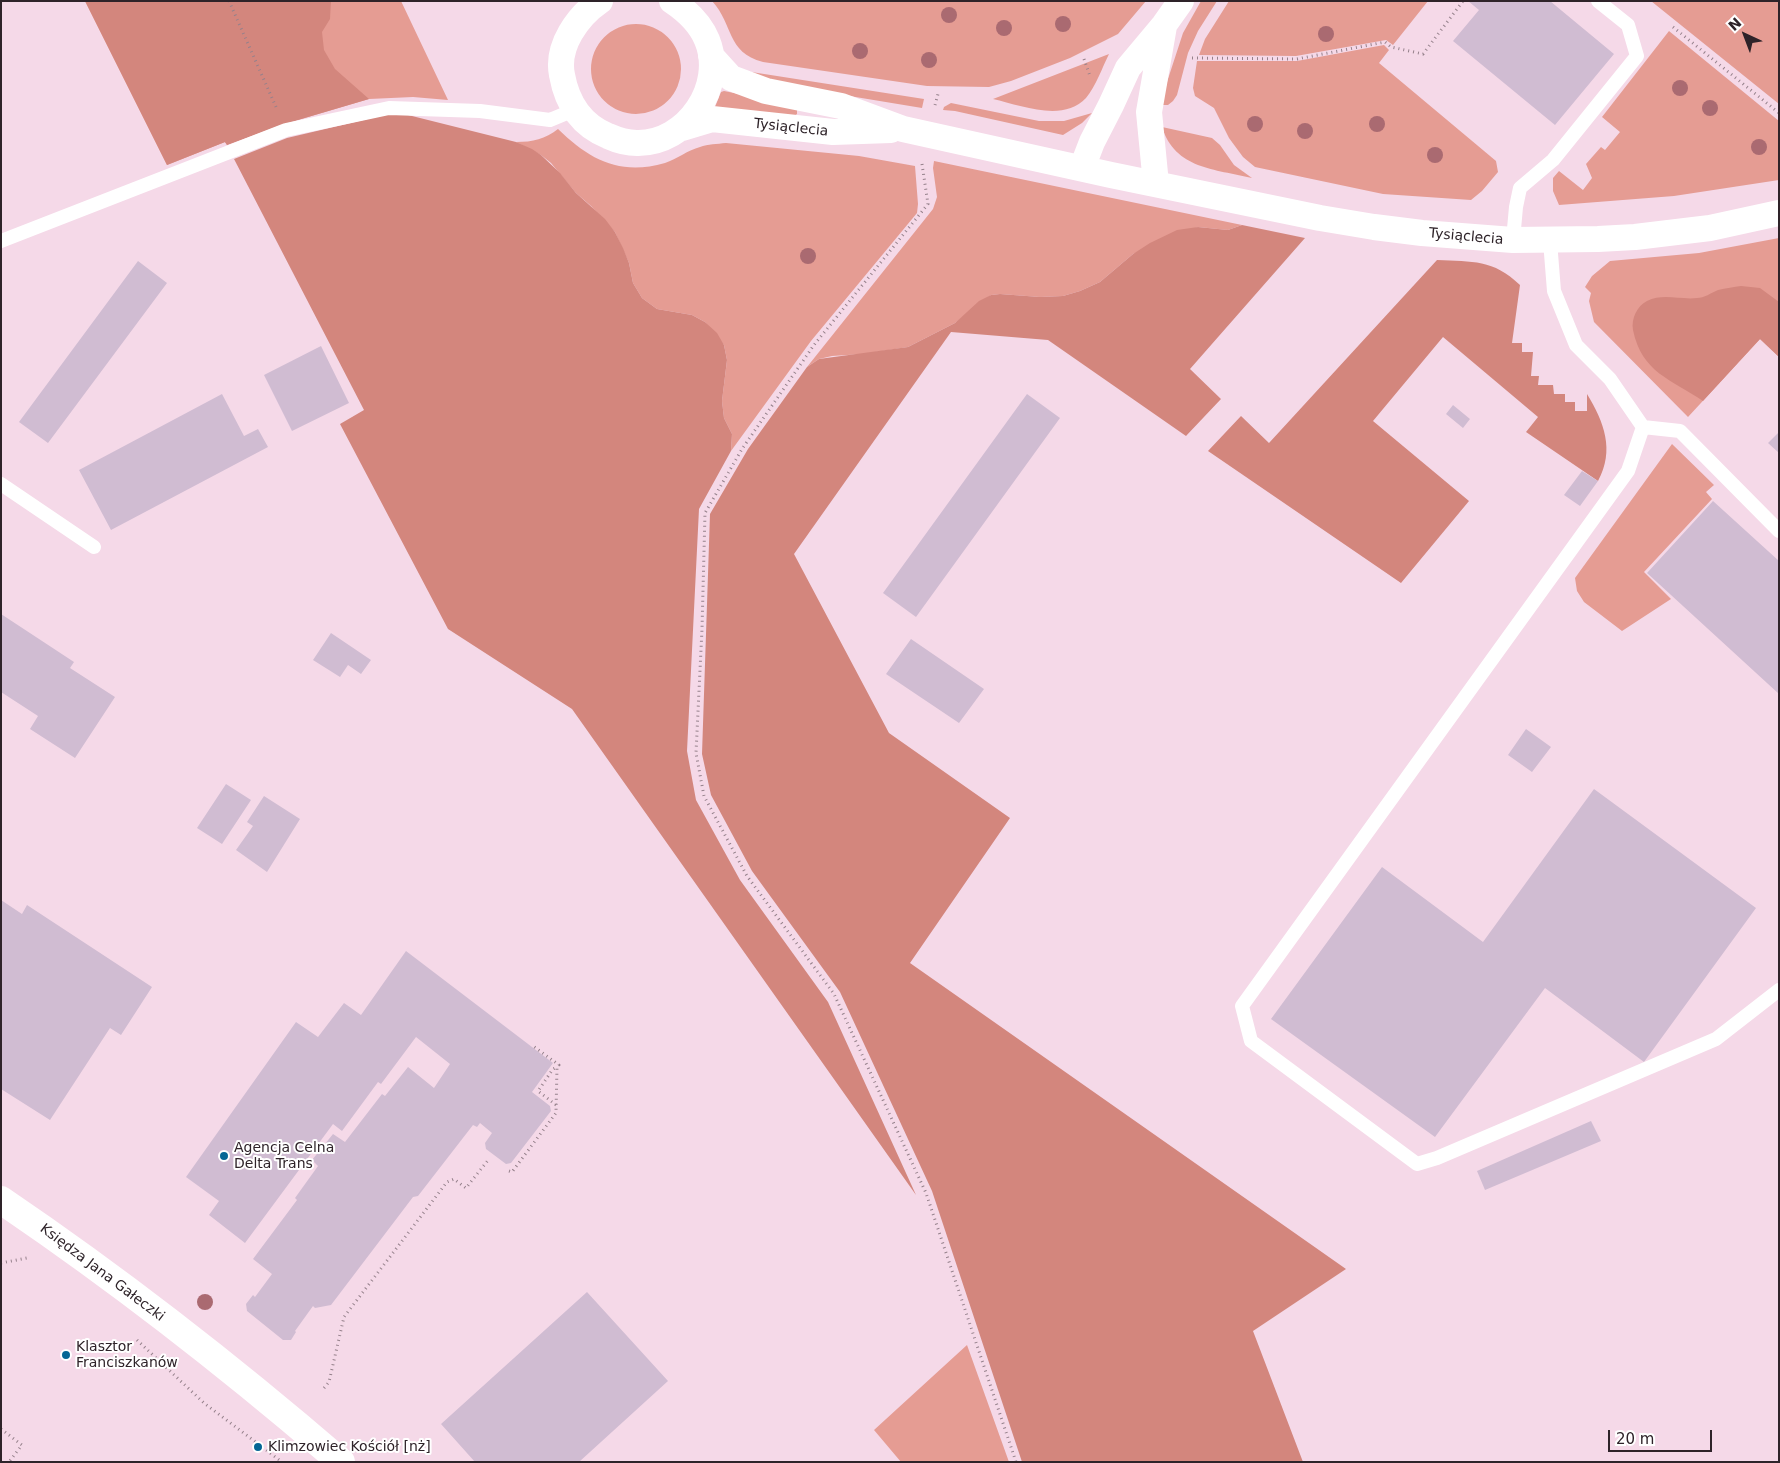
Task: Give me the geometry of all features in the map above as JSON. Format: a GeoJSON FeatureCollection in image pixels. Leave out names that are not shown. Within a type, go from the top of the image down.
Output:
{"type":"FeatureCollection","features":[{"type":"Feature","properties":{"kind":"main road","name":"Księdza Jana Gałeczki"},"geometry":{"type":"LineString","coordinates":[[4,1208],[95,1267],[208,1353],[341,1462]]}},
{"type":"Feature","properties":{"kind":"street"},"geometry":{"type":"LineString","coordinates":[[593,4],[576,23],[562,55],[561,73],[566,92],[574,110],[584,121],[600,132],[618,140],[638,143],[662,138],[682,128],[699,108],[708,89],[712,73],[708,41],[701,28],[686,10],[672,1]]}},
{"type":"Feature","properties":{"kind":"street"},"geometry":{"type":"LineString","coordinates":[[1082,168],[1092,142],[1128,68],[1164,25],[1181,1]]}},
{"type":"Feature","properties":{"kind":"street"},"geometry":{"type":"LineString","coordinates":[[1156,184],[1149,112],[1164,25]]}},
{"type":"Feature","properties":{"kind":"street","name":"Tysiąclecia"},"geometry":{"type":"LineString","coordinates":[[711,56],[731,78],[766,91],[841,106],[903,130],[1320,218],[1374,227],[1422,233],[1513,240],[1550,240],[1644,236],[1710,228],[1779,213]]}},
{"type":"Feature","properties":{"kind":"street","name":"Tysiąclecia"},"geometry":{"type":"LineString","coordinates":[[682,128],[712,120],[833,132],[903,130]]}},
{"type":"Feature","properties":{"kind":"lane"},"geometry":{"type":"LineString","coordinates":[[1513,240],[1520,188],[1553,160],[1637,56],[1628,25],[1598,1]]}},
{"type":"Feature","properties":{"kind":"lane"},"geometry":{"type":"LineString","coordinates":[[1,241],[286,130],[389,108],[480,111],[550,120],[574,110]]}},
{"type":"Feature","properties":{"kind":"lane"},"geometry":{"type":"LineString","coordinates":[[1550,240],[1554,291],[1576,345],[1610,379],[1643,427],[1680,431],[1779,531]]}},
{"type":"Feature","properties":{"kind":"lane"},"geometry":{"type":"LineString","coordinates":[[1643,427],[1628,471],[1606,503],[1242,1006],[1251,1041],[1417,1164],[1437,1158],[1716,1038],[1779,990]]}},
{"type":"Feature","properties":{"kind":"lane"},"geometry":{"type":"LineString","coordinates":[[1,484],[94,547]]}},
{"type":"Feature","properties":{"kind":"path"},"geometry":{"type":"LineString","coordinates":[[228,1],[286,130]]}},
{"type":"Feature","properties":{"kind":"path"},"geometry":{"type":"LineString","coordinates":[[1192,58],[1297,59],[1385,42],[1391,47],[1423,54],[1463,1]]}},
{"type":"Feature","properties":{"kind":"path"},"geometry":{"type":"LineString","coordinates":[[1673,27],[1779,113]]}},
{"type":"Feature","properties":{"kind":"path"},"geometry":{"type":"LineString","coordinates":[[934,109],[938,94]]}},
{"type":"Feature","properties":{"kind":"path"},"geometry":{"type":"LineString","coordinates":[[923,159],[922,167],[928,204],[814,345],[742,449],[705,513],[696,753],[704,796],[747,876],[834,994],[922,1184],[1016,1462]]}},
{"type":"Feature","properties":{"kind":"path"},"geometry":{"type":"LineString","coordinates":[[509,1170],[512,1172],[556,1114],[557,1067],[559,1065],[534,1046]]}},
{"type":"Feature","properties":{"kind":"path"},"geometry":{"type":"LineString","coordinates":[[556,1106],[538,1091],[553,1069],[557,1067]]}},
{"type":"Feature","properties":{"kind":"path"},"geometry":{"type":"LineString","coordinates":[[324,1388],[328,1382],[344,1317],[447,1182],[454,1180],[466,1188],[489,1159]]}},
{"type":"Feature","properties":{"kind":"path"},"geometry":{"type":"LineString","coordinates":[[1,1263],[26,1258],[31,1260]]}},
{"type":"Feature","properties":{"kind":"path"},"geometry":{"type":"LineString","coordinates":[[135,1339],[204,1403],[282,1462]]}},
{"type":"Feature","properties":{"kind":"path"},"geometry":{"type":"LineString","coordinates":[[1,1429],[22,1445],[9,1462]]}},
{"type":"Feature","properties":{"kind":"shaded area"},"geometry":{"type":"Polygon","coordinates":[[[85,1],[401,1],[448,100],[413,97],[369,99],[281,125],[227,145],[225,142],[167,165],[85,1]]]}},
{"type":"Feature","properties":{"kind":"shaded area"},"geometry":{"type":"Polygon","coordinates":[[[85,1],[331,1],[330,19],[322,32],[324,50],[335,69],[369,99],[281,125],[227,145],[225,142],[167,165],[85,1]]]}},
{"type":"Feature","properties":{"kind":"shaded area"},"geometry":{"type":"Polygon","coordinates":[[[712,1],[1146,1],[1118,34],[1070,58],[1011,81],[989,87],[927,86],[763,62],[743,52],[736,45],[724,19],[712,1]]]}},
{"type":"Feature","properties":{"kind":"shaded area"},"geometry":{"type":"Polygon","coordinates":[[[1201,1],[1217,1],[1198,31],[1188,53],[1177,95],[1168,105],[1162,105],[1167,82],[1183,33],[1201,1]]]}},
{"type":"Feature","properties":{"kind":"shaded area"},"geometry":{"type":"Polygon","coordinates":[[[1229,1],[1428,1],[1393,45],[1386,40],[1296,56],[1199,55],[1205,39],[1229,1]]]}},
{"type":"Feature","properties":{"kind":"shaded area"},"geometry":{"type":"Polygon","coordinates":[[[1651,1],[1779,1],[1779,104],[1651,1]]]}},
{"type":"Feature","properties":{"kind":"shaded area"},"geometry":{"type":"Polygon","coordinates":[[[636,24],[653,28],[668,37],[677,52],[681,69],[677,86],[668,101],[653,110],[636,114],[619,110],[604,101],[595,86],[591,69],[595,52],[604,37],[619,28],[636,24]]]}},
{"type":"Feature","properties":{"kind":"shaded area"},"geometry":{"type":"Polygon","coordinates":[[[1669,31],[1779,121],[1779,180],[1674,196],[1559,205],[1553,191],[1553,178],[1559,171],[1583,190],[1592,178],[1586,164],[1601,147],[1605,150],[1620,132],[1602,117],[1669,31]]]}},
{"type":"Feature","properties":{"kind":"shaded area"},"geometry":{"type":"Polygon","coordinates":[[[1384,45],[1389,50],[1379,63],[1496,161],[1498,172],[1482,191],[1471,200],[1383,194],[1255,167],[1243,157],[1229,138],[1214,108],[1195,96],[1193,88],[1197,61],[1297,61],[1384,45]]]}},
{"type":"Feature","properties":{"kind":"shaded area"},"geometry":{"type":"Polygon","coordinates":[[[1109,54],[1090,93],[1077,105],[1066,110],[1041,110],[993,99],[1109,54]]]}},
{"type":"Feature","properties":{"kind":"shaded area"},"geometry":{"type":"Polygon","coordinates":[[[745,71],[924,99],[922,108],[783,85],[745,71]]]}},
{"type":"Feature","properties":{"kind":"shaded area"},"geometry":{"type":"Polygon","coordinates":[[[724,91],[795,105],[797,114],[793,117],[715,107],[721,92],[724,91]]]}},
{"type":"Feature","properties":{"kind":"shaded area"},"geometry":{"type":"Polygon","coordinates":[[[951,103],[1039,121],[1064,121],[1092,113],[1082,123],[1063,135],[943,110],[944,107],[951,103]]]}},
{"type":"Feature","properties":{"kind":"shaded area"},"geometry":{"type":"Polygon","coordinates":[[[389,114],[408,115],[516,142],[541,155],[560,173],[576,193],[605,219],[615,232],[629,263],[633,283],[642,298],[657,309],[692,315],[705,322],[717,333],[724,345],[727,360],[722,401],[724,418],[732,434],[731,451],[699,509],[687,751],[696,800],[740,880],[828,1002],[916,1195],[572,709],[448,629],[340,424],[364,410],[234,159],[287,138],[389,114]]]}},
{"type":"Feature","properties":{"kind":"shaded area"},"geometry":{"type":"Polygon","coordinates":[[[1162,127],[1212,138],[1220,145],[1234,165],[1252,178],[1211,169],[1186,159],[1168,141],[1162,127]]]}},
{"type":"Feature","properties":{"kind":"shaded area"},"geometry":{"type":"Polygon","coordinates":[[[558,129],[594,157],[620,166],[634,168],[665,163],[703,146],[726,143],[859,156],[915,166],[917,213],[811,341],[731,451],[732,434],[724,418],[722,401],[727,360],[724,345],[705,322],[692,315],[657,309],[642,298],[633,283],[629,263],[615,232],[576,193],[551,163],[541,155],[516,142],[538,139],[558,129]]]}},
{"type":"Feature","properties":{"kind":"shaded area"},"geometry":{"type":"Polygon","coordinates":[[[934,161],[1242,225],[1228,230],[1198,227],[1133,254],[1100,282],[1080,291],[1063,296],[991,295],[955,323],[908,347],[863,354],[832,356],[819,359],[807,367],[933,209],[937,197],[933,168],[934,161]]]}},
{"type":"Feature","properties":{"kind":"shaded area"},"geometry":{"type":"Polygon","coordinates":[[[1242,225],[1305,238],[1190,369],[1221,399],[1186,436],[1048,340],[951,332],[794,554],[889,733],[1010,818],[910,963],[1346,1269],[1253,1331],[1303,1462],[1022,1462],[932,1191],[840,992],[752,871],[711,795],[702,754],[710,514],[748,449],[807,367],[819,359],[908,347],[955,323],[979,301],[991,295],[1063,296],[1100,282],[1133,254],[1150,243],[1177,230],[1198,227],[1228,230],[1242,225]]]}},
{"type":"Feature","properties":{"kind":"shaded area"},"geometry":{"type":"Polygon","coordinates":[[[1779,238],[1779,357],[1760,339],[1688,417],[1594,322],[1589,301],[1591,293],[1585,287],[1592,276],[1610,261],[1699,253],[1779,238]]]}},
{"type":"Feature","properties":{"kind":"shaded area"},"geometry":{"type":"Polygon","coordinates":[[[1437,260],[1472,262],[1491,266],[1501,270],[1520,285],[1512,343],[1522,343],[1522,352],[1533,352],[1531,376],[1539,376],[1538,385],[1553,385],[1554,394],[1565,394],[1565,402],[1575,402],[1575,411],[1587,411],[1587,394],[1598,415],[1605,436],[1606,458],[1598,481],[1526,432],[1538,417],[1443,337],[1373,421],[1469,501],[1401,583],[1208,451],[1241,416],[1269,443],[1437,260]]]}},
{"type":"Feature","properties":{"kind":"shaded area"},"geometry":{"type":"Polygon","coordinates":[[[1741,286],[1760,288],[1779,302],[1779,357],[1760,339],[1703,401],[1669,380],[1651,366],[1637,344],[1633,330],[1634,317],[1643,303],[1659,297],[1700,298],[1718,290],[1741,286]]]}},
{"type":"Feature","properties":{"kind":"shaded area"},"geometry":{"type":"Polygon","coordinates":[[[1672,444],[1714,485],[1706,492],[1712,499],[1644,572],[1671,599],[1622,631],[1584,602],[1577,591],[1575,578],[1672,444]]]}},
{"type":"Feature","properties":{"kind":"shaded area"},"geometry":{"type":"Polygon","coordinates":[[[967,1345],[1009,1462],[901,1462],[874,1430],[967,1345]]]}},
{"type":"Feature","properties":{"kind":"building"},"geometry":{"type":"Polygon","coordinates":[[[1468,1],[1550,1],[1614,54],[1555,125],[1453,41],[1479,10],[1468,1]]]}},
{"type":"Feature","properties":{"kind":"building"},"geometry":{"type":"Polygon","coordinates":[[[138,261],[167,283],[48,443],[19,422],[138,261]]]}},
{"type":"Feature","properties":{"kind":"building"},"geometry":{"type":"Polygon","coordinates":[[[321,346],[349,403],[292,431],[264,375],[321,346]]]}},
{"type":"Feature","properties":{"kind":"building"},"geometry":{"type":"Polygon","coordinates":[[[222,394],[244,436],[258,429],[268,447],[111,530],[79,470],[222,394]]]}},
{"type":"Feature","properties":{"kind":"building"},"geometry":{"type":"Polygon","coordinates":[[[1027,394],[1060,418],[916,617],[883,593],[1027,394]]]}},
{"type":"Feature","properties":{"kind":"building"},"geometry":{"type":"Polygon","coordinates":[[[1453,405],[1470,419],[1463,428],[1446,414],[1453,405]]]}},
{"type":"Feature","properties":{"kind":"building"},"geometry":{"type":"Polygon","coordinates":[[[1779,432],[1779,453],[1768,443],[1779,432]]]}},
{"type":"Feature","properties":{"kind":"building"},"geometry":{"type":"Polygon","coordinates":[[[1582,471],[1598,481],[1580,506],[1564,495],[1582,471]]]}},
{"type":"Feature","properties":{"kind":"building"},"geometry":{"type":"Polygon","coordinates":[[[1713,501],[1779,561],[1779,694],[1647,573],[1713,501]]]}},
{"type":"Feature","properties":{"kind":"building"},"geometry":{"type":"Polygon","coordinates":[[[1,614],[74,662],[70,668],[115,697],[75,758],[30,729],[38,716],[1,692],[1,614]]]}},
{"type":"Feature","properties":{"kind":"building"},"geometry":{"type":"Polygon","coordinates":[[[331,633],[371,660],[361,674],[348,665],[340,677],[313,660],[331,633]]]}},
{"type":"Feature","properties":{"kind":"building"},"geometry":{"type":"Polygon","coordinates":[[[911,639],[984,689],[959,723],[886,674],[911,639]]]}},
{"type":"Feature","properties":{"kind":"building"},"geometry":{"type":"Polygon","coordinates":[[[1526,729],[1551,747],[1532,772],[1508,755],[1526,729]]]}},
{"type":"Feature","properties":{"kind":"building"},"geometry":{"type":"Polygon","coordinates":[[[226,784],[251,800],[222,844],[197,828],[226,784]]]}},
{"type":"Feature","properties":{"kind":"building"},"geometry":{"type":"Polygon","coordinates":[[[1594,789],[1756,908],[1644,1062],[1545,988],[1435,1137],[1271,1019],[1382,867],[1483,942],[1594,789]]]}},
{"type":"Feature","properties":{"kind":"building"},"geometry":{"type":"Polygon","coordinates":[[[264,796],[300,819],[267,872],[236,850],[253,826],[247,822],[264,796]]]}},
{"type":"Feature","properties":{"kind":"building"},"geometry":{"type":"Polygon","coordinates":[[[1,900],[22,914],[27,905],[152,987],[121,1035],[110,1028],[50,1120],[1,1089],[1,900]]]}},
{"type":"Feature","properties":{"kind":"building"},"geometry":{"type":"Polygon","coordinates":[[[406,951],[553,1063],[532,1092],[550,1106],[551,1111],[511,1163],[506,1164],[486,1149],[485,1143],[492,1133],[480,1123],[477,1127],[473,1125],[418,1196],[413,1197],[331,1305],[315,1308],[313,1306],[295,1331],[291,1340],[283,1340],[247,1311],[246,1304],[253,1295],[255,1297],[272,1274],[253,1259],[297,1200],[295,1198],[318,1166],[312,1160],[333,1134],[345,1142],[382,1094],[385,1096],[408,1067],[434,1088],[450,1064],[416,1037],[381,1084],[378,1082],[342,1131],[333,1124],[245,1243],[209,1215],[219,1201],[186,1177],[296,1022],[318,1037],[344,1003],[361,1015],[406,951]]]}},
{"type":"Feature","properties":{"kind":"building"},"geometry":{"type":"Polygon","coordinates":[[[1591,1121],[1601,1141],[1485,1190],[1477,1171],[1591,1121]]]}},
{"type":"Feature","properties":{"kind":"building"},"geometry":{"type":"Polygon","coordinates":[[[587,1292],[668,1381],[579,1462],[475,1462],[441,1424],[587,1292]]]}},
{"type":"Feature","properties":{"kind":"place","name":"Agencja Celna Delta Trans"},"geometry":{"type":"Point","coordinates":[224,1156]}},
{"type":"Feature","properties":{"kind":"place","name":"Klasztor Franciszkanów"},"geometry":{"type":"Point","coordinates":[66,1355]}},
{"type":"Feature","properties":{"kind":"place","name":"Klimzowiec Kościół [nż]"},"geometry":{"type":"Point","coordinates":[258,1447]}}]}
